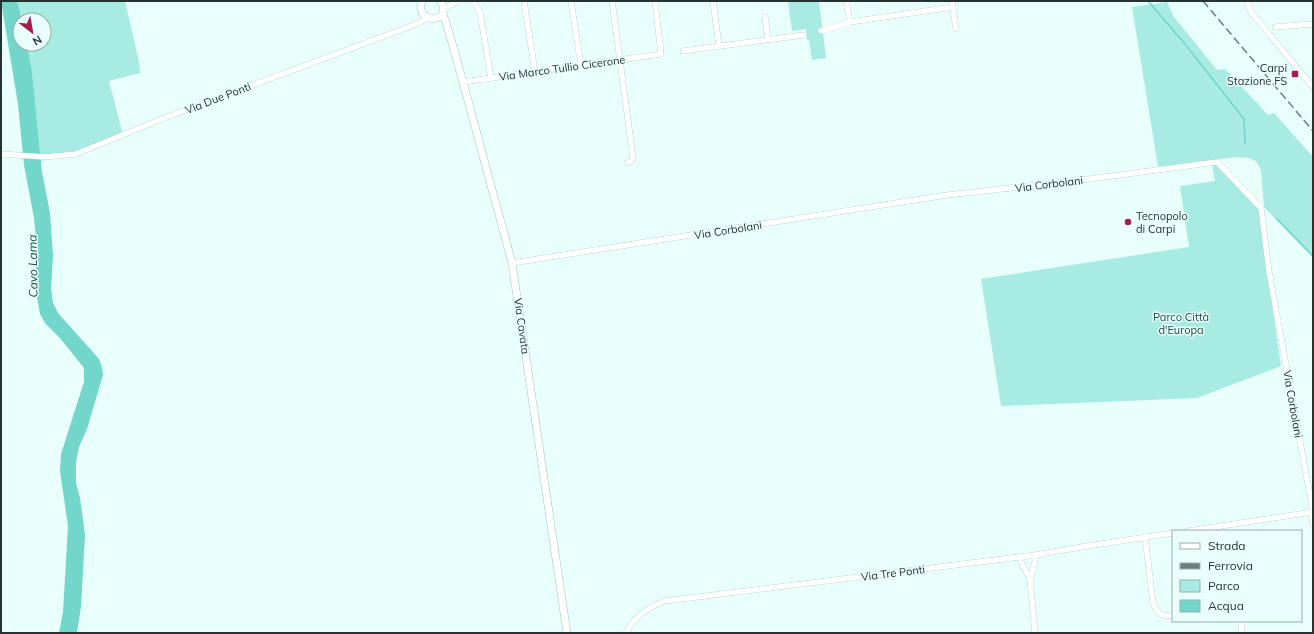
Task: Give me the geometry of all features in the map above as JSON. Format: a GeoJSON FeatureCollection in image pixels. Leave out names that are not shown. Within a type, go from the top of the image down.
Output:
{"type":"FeatureCollection","features":[{"type":"Feature","properties":{"kind":"main road","name":"Via Cavata"},"geometry":{"type":"LineString","coordinates":[[440,1],[512,263],[567,633]]}},
{"type":"Feature","properties":{"kind":"main road"},"geometry":{"type":"LineString","coordinates":[[421,2],[429,17],[441,21],[446,25]]}},
{"type":"Feature","properties":{"kind":"main road"},"geometry":{"type":"LineString","coordinates":[[429,17],[439,18],[443,12]]}},
{"type":"Feature","properties":{"kind":"street"},"geometry":{"type":"LineString","coordinates":[[443,12],[458,1]]}},
{"type":"Feature","properties":{"kind":"street"},"geometry":{"type":"LineString","coordinates":[[473,1],[480,12],[491,78]]}},
{"type":"Feature","properties":{"kind":"street"},"geometry":{"type":"LineString","coordinates":[[524,1],[535,72]]}},
{"type":"Feature","properties":{"kind":"street"},"geometry":{"type":"LineString","coordinates":[[571,1],[581,65]]}},
{"type":"Feature","properties":{"kind":"street"},"geometry":{"type":"LineString","coordinates":[[612,1],[633,158],[627,163]]}},
{"type":"Feature","properties":{"kind":"street","name":"Via Marco Tullio Cicerone"},"geometry":{"type":"LineString","coordinates":[[463,82],[661,54],[655,1]]}},
{"type":"Feature","properties":{"kind":"street"},"geometry":{"type":"LineString","coordinates":[[712,1],[719,46]]}},
{"type":"Feature","properties":{"kind":"street"},"geometry":{"type":"LineString","coordinates":[[846,1],[850,22]]}},
{"type":"Feature","properties":{"kind":"street"},"geometry":{"type":"LineString","coordinates":[[1247,1],[1251,12],[1313,87]]}},
{"type":"Feature","properties":{"kind":"street"},"geometry":{"type":"LineString","coordinates":[[821,31],[850,22],[952,4],[956,29]]}},
{"type":"Feature","properties":{"kind":"street","name":"Via Due Ponti"},"geometry":{"type":"LineString","coordinates":[[1,154],[19,154],[45,157],[76,154],[164,118],[414,25],[419,20],[429,17]]}},
{"type":"Feature","properties":{"kind":"street"},"geometry":{"type":"LineString","coordinates":[[765,17],[768,39]]}},
{"type":"Feature","properties":{"kind":"street"},"geometry":{"type":"LineString","coordinates":[[1275,27],[1313,24]]}},
{"type":"Feature","properties":{"kind":"street"},"geometry":{"type":"LineString","coordinates":[[683,51],[804,35]]}},
{"type":"Feature","properties":{"kind":"street","name":"Via Corbolani"},"geometry":{"type":"LineString","coordinates":[[512,263],[947,195],[1074,181],[1217,162],[1261,208],[1269,272],[1312,513]]}},
{"type":"Feature","properties":{"kind":"street"},"geometry":{"type":"LineString","coordinates":[[1195,530],[1312,513],[1313,526]]}},
{"type":"Feature","properties":{"kind":"street","name":"Via Tre Ponti"},"geometry":{"type":"LineString","coordinates":[[626,633],[636,618],[644,611],[665,601],[1021,557],[1172,533]]}},
{"type":"Feature","properties":{"kind":"street"},"geometry":{"type":"LineString","coordinates":[[1145,537],[1153,603],[1157,612],[1165,616],[1172,615]]}},
{"type":"Feature","properties":{"kind":"street"},"geometry":{"type":"LineString","coordinates":[[1034,555],[1035,562],[1030,579],[1035,633]]}},
{"type":"Feature","properties":{"kind":"street"},"geometry":{"type":"LineString","coordinates":[[1021,557],[1021,562],[1030,579]]}},
{"type":"Feature","properties":{"kind":"street"},"geometry":{"type":"LineString","coordinates":[[1241,622],[1242,633]]}},
{"type":"Feature","properties":{"kind":"green space"},"geometry":{"type":"Polygon","coordinates":[[[17,1],[125,1],[139,62],[140,73],[109,81],[123,135],[71,153],[41,161],[32,71],[28,52],[52,52],[52,12],[20,12],[17,1]]]}},
{"type":"Feature","properties":{"kind":"green space"},"geometry":{"type":"Polygon","coordinates":[[[788,1],[819,1],[826,58],[812,60],[806,29],[792,31],[788,1]]]}},
{"type":"Feature","properties":{"kind":"green space"},"geometry":{"type":"Polygon","coordinates":[[[1167,2],[1174,17],[1217,70],[1225,69],[1268,115],[1274,113],[1313,157],[1313,258],[1264,207],[1261,170],[1256,161],[1249,158],[1237,157],[1158,167],[1132,7],[1167,2]]]}},
{"type":"Feature","properties":{"kind":"green space","name":"Parco Città d'Europa"},"geometry":{"type":"Polygon","coordinates":[[[1218,164],[1258,208],[1281,366],[1197,398],[1001,406],[981,279],[1189,247],[1180,186],[1215,181],[1212,165],[1218,164]]]}},
{"type":"Feature","properties":{"kind":"water"},"geometry":{"type":"Polygon","coordinates":[[[1,1],[17,1],[20,12],[12,12],[12,52],[28,52],[32,71],[42,172],[50,213],[53,255],[51,289],[53,303],[58,313],[99,359],[103,374],[87,429],[79,447],[76,462],[76,483],[80,498],[85,535],[81,606],[77,633],[59,633],[63,612],[68,526],[60,471],[61,454],[84,382],[84,368],[60,338],[45,323],[40,314],[37,297],[37,247],[34,218],[24,165],[18,104],[1,1]]]}},
{"type":"Feature","properties":{"kind":"waterway"},"geometry":{"type":"LineString","coordinates":[[1148,1],[1185,44],[1244,119],[1245,144]]}},
{"type":"Feature","properties":{"kind":"waterway"},"geometry":{"type":"LineString","coordinates":[[1277,219],[1313,256]]}},
{"type":"Feature","properties":{"kind":"railway"},"geometry":{"type":"LineString","coordinates":[[1203,1],[1313,131]]}},
{"type":"Feature","properties":{"kind":"place","name":"Carpi Stazione FS"},"geometry":{"type":"Point","coordinates":[1295,74]}},
{"type":"Feature","properties":{"kind":"place","name":"Tecnopolo di Carpi"},"geometry":{"type":"Point","coordinates":[1128,222]}},
{"type":"Feature","properties":{"kind":"water label","name":"Cavo Lama"},"geometry":{"type":"Point","coordinates":[33,266]}}]}
